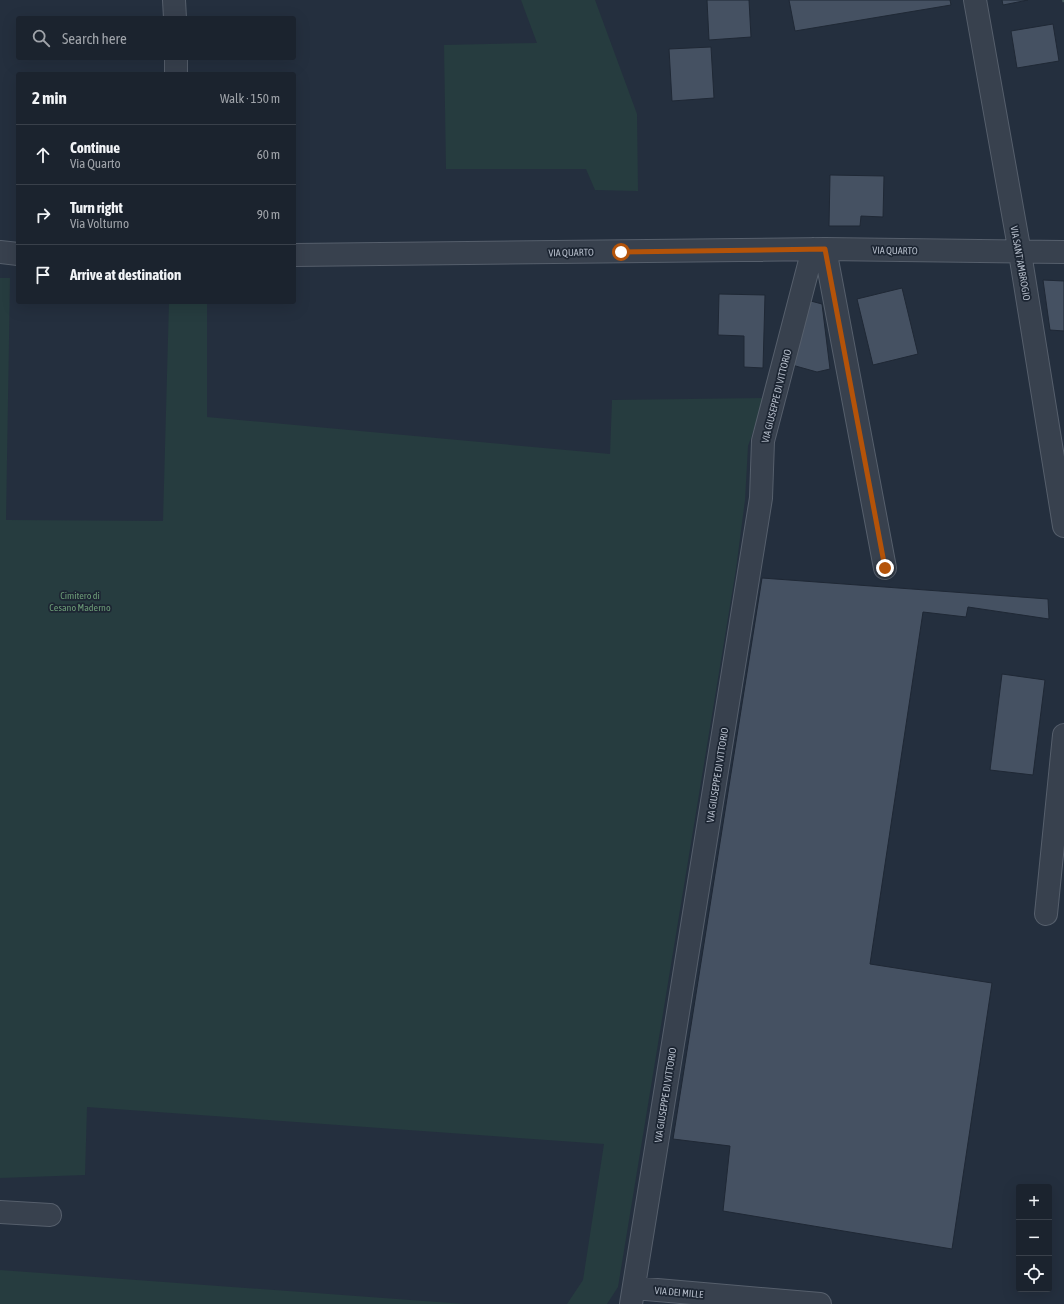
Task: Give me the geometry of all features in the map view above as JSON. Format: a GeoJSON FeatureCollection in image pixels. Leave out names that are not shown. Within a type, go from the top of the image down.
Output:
{"type":"FeatureCollection","features":[{"type":"Feature","properties":{"kind":"street"},"geometry":{"type":"LineString","coordinates":[[174,0],[175,16]]}},
{"type":"Feature","properties":{"kind":"street","name":"VIA SANT'AMBROGIO"},"geometry":{"type":"LineString","coordinates":[[975,0],[1020,253],[1064,526]]}},
{"type":"Feature","properties":{"kind":"street"},"geometry":{"type":"LineString","coordinates":[[176,60],[176,72]]}},
{"type":"Feature","properties":{"kind":"street"},"geometry":{"type":"LineString","coordinates":[[819,249],[885,568]]}},
{"type":"Feature","properties":{"kind":"street","name":"VIA QUARTO"},"geometry":{"type":"LineString","coordinates":[[296,255],[819,249],[1020,253],[1064,252]]}},
{"type":"Feature","properties":{"kind":"street","name":"VIA GIUSEPPE DI VITTORIO"},"geometry":{"type":"LineString","coordinates":[[632,1296],[761,498],[763,441],[819,249]]}},
{"type":"Feature","properties":{"kind":"street"},"geometry":{"type":"LineString","coordinates":[[0,252],[16,254]]}},
{"type":"Feature","properties":{"kind":"street"},"geometry":{"type":"LineString","coordinates":[[1046,914],[1064,735]]}},
{"type":"Feature","properties":{"kind":"street"},"geometry":{"type":"LineString","coordinates":[[0,1212],[50,1215]]}},
{"type":"Feature","properties":{"kind":"street","name":"VIA DEI MILLE"},"geometry":{"type":"LineString","coordinates":[[632,1296],[820,1304]]}},
{"type":"Feature","properties":{"kind":"green space"},"geometry":{"type":"Polygon","coordinates":[[[521,0],[595,0],[637,114],[638,191],[595,190],[586,169],[446,169],[444,45],[537,43],[521,0]]]}},
{"type":"Feature","properties":{"kind":"green space","name":"Cimitero di Cesano Maderno"},"geometry":{"type":"Polygon","coordinates":[[[0,278],[10,278],[6,520],[163,521],[169,304],[207,304],[207,417],[610,454],[612,400],[765,398],[748,446],[745,500],[736,569],[618,1287],[607,1304],[567,1304],[583,1280],[604,1144],[87,1107],[85,1175],[0,1178],[0,278]]]}},
{"type":"Feature","properties":{"kind":"green space"},"geometry":{"type":"Polygon","coordinates":[[[0,1270],[465,1304],[0,1304],[0,1270]]]}},
{"type":"Feature","properties":{"kind":"building"},"geometry":{"type":"Polygon","coordinates":[[[707,0],[749,0],[751,37],[709,40],[707,0]]]}},
{"type":"Feature","properties":{"kind":"building"},"geometry":{"type":"Polygon","coordinates":[[[789,0],[950,0],[951,5],[795,31],[789,0]]]}},
{"type":"Feature","properties":{"kind":"building"},"geometry":{"type":"Polygon","coordinates":[[[1002,0],[1028,0],[1003,5],[1002,0]]]}},
{"type":"Feature","properties":{"kind":"building"},"geometry":{"type":"Polygon","coordinates":[[[1053,24],[1059,61],[1017,68],[1011,31],[1053,24]]]}},
{"type":"Feature","properties":{"kind":"building"},"geometry":{"type":"Polygon","coordinates":[[[711,47],[714,98],[672,101],[669,49],[711,47]]]}},
{"type":"Feature","properties":{"kind":"building"},"geometry":{"type":"Polygon","coordinates":[[[830,175],[884,176],[883,217],[861,216],[860,226],[829,226],[830,175]]]}},
{"type":"Feature","properties":{"kind":"building"},"geometry":{"type":"Polygon","coordinates":[[[1043,280],[1064,281],[1064,331],[1050,330],[1043,280]]]}},
{"type":"Feature","properties":{"kind":"building"},"geometry":{"type":"Polygon","coordinates":[[[902,288],[918,354],[873,365],[857,299],[902,288]]]}},
{"type":"Feature","properties":{"kind":"building"},"geometry":{"type":"Polygon","coordinates":[[[719,294],[765,295],[763,368],[744,367],[744,336],[718,335],[719,294]]]}},
{"type":"Feature","properties":{"kind":"building"},"geometry":{"type":"Polygon","coordinates":[[[807,300],[822,304],[830,369],[817,372],[792,365],[807,300]]]}},
{"type":"Feature","properties":{"kind":"building"},"geometry":{"type":"Polygon","coordinates":[[[762,578],[1048,599],[1049,619],[968,607],[966,617],[923,612],[870,964],[992,983],[952,1249],[723,1211],[730,1146],[673,1139],[762,578]]]}},
{"type":"Feature","properties":{"kind":"building"},"geometry":{"type":"Polygon","coordinates":[[[1002,674],[1045,680],[1033,775],[990,770],[1002,674]]]}},
{"type":"Feature","properties":{"kind":"route"},"geometry":{"type":"LineString","coordinates":[[621,252],[825,249],[885,568]]}}]}
